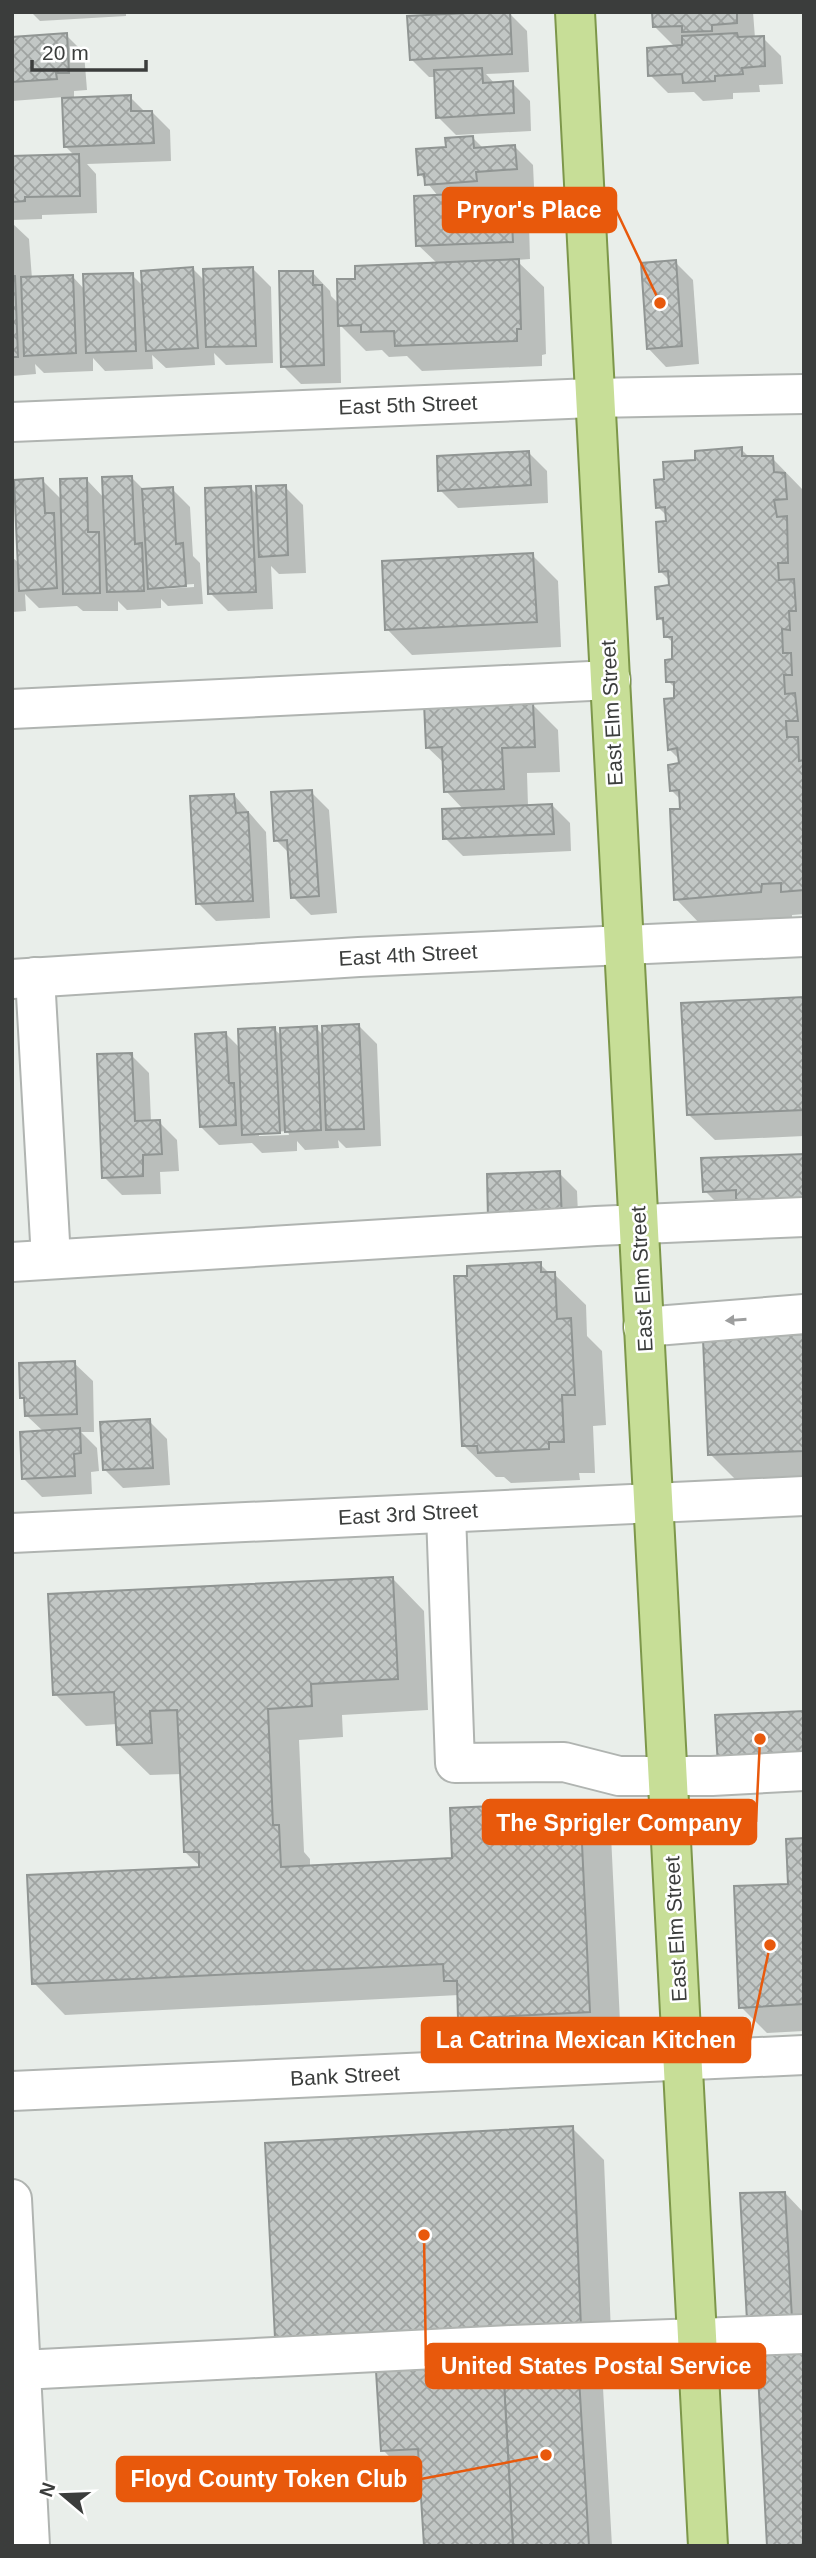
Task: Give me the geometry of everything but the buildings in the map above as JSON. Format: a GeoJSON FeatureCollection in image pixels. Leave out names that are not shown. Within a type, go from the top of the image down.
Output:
{"type":"FeatureCollection","features":[{"type":"Feature","properties":{"kind":"main road","name":"East Elm Street"},"geometry":{"type":"LineString","coordinates":[[575,12],[708,2546]]}},
{"type":"Feature","properties":{"kind":"street","name":"East 5th Street"},"geometry":{"type":"LineString","coordinates":[[12,422],[596,398],[804,394]]}},
{"type":"Feature","properties":{"kind":"street"},"geometry":{"type":"LineString","coordinates":[[12,709],[611,680]]}},
{"type":"Feature","properties":{"kind":"street","name":"East 4th Street"},"geometry":{"type":"LineString","coordinates":[[24,978],[359,957],[804,937]]}},
{"type":"Feature","properties":{"kind":"street"},"geometry":{"type":"LineString","coordinates":[[24,978],[51,1259]]}},
{"type":"Feature","properties":{"kind":"street"},"geometry":{"type":"LineString","coordinates":[[12,1262],[639,1223],[804,1217]]}},
{"type":"Feature","properties":{"kind":"street"},"geometry":{"type":"LineString","coordinates":[[643,1327],[804,1314]]}},
{"type":"Feature","properties":{"kind":"street","name":"East 3rd Street"},"geometry":{"type":"LineString","coordinates":[[12,1533],[804,1496]]}},
{"type":"Feature","properties":{"kind":"street"},"geometry":{"type":"LineString","coordinates":[[446,1514],[455,1763],[564,1762],[619,1776],[804,1771]]}},
{"type":"Feature","properties":{"kind":"street","name":"Bank Street"},"geometry":{"type":"LineString","coordinates":[[12,2091],[804,2055]]}},
{"type":"Feature","properties":{"kind":"street"},"geometry":{"type":"LineString","coordinates":[[12,2199],[30,2546]]}},
{"type":"Feature","properties":{"kind":"street"},"geometry":{"type":"LineString","coordinates":[[21,2370],[804,2334]]}},
{"type":"Feature","properties":{"kind":"place","name":"Pryor's Place"},"geometry":{"type":"Point","coordinates":[660,303]}},
{"type":"Feature","properties":{"kind":"place","name":"The Sprigler Company"},"geometry":{"type":"Point","coordinates":[760,1739]}},
{"type":"Feature","properties":{"kind":"place","name":"La Catrina Mexican Kitchen"},"geometry":{"type":"Point","coordinates":[770,1945]}},
{"type":"Feature","properties":{"kind":"place","name":"United States Postal Service"},"geometry":{"type":"Point","coordinates":[424,2235]}},
{"type":"Feature","properties":{"kind":"place","name":"Floyd County Token Club"},"geometry":{"type":"Point","coordinates":[546,2455]}}]}
